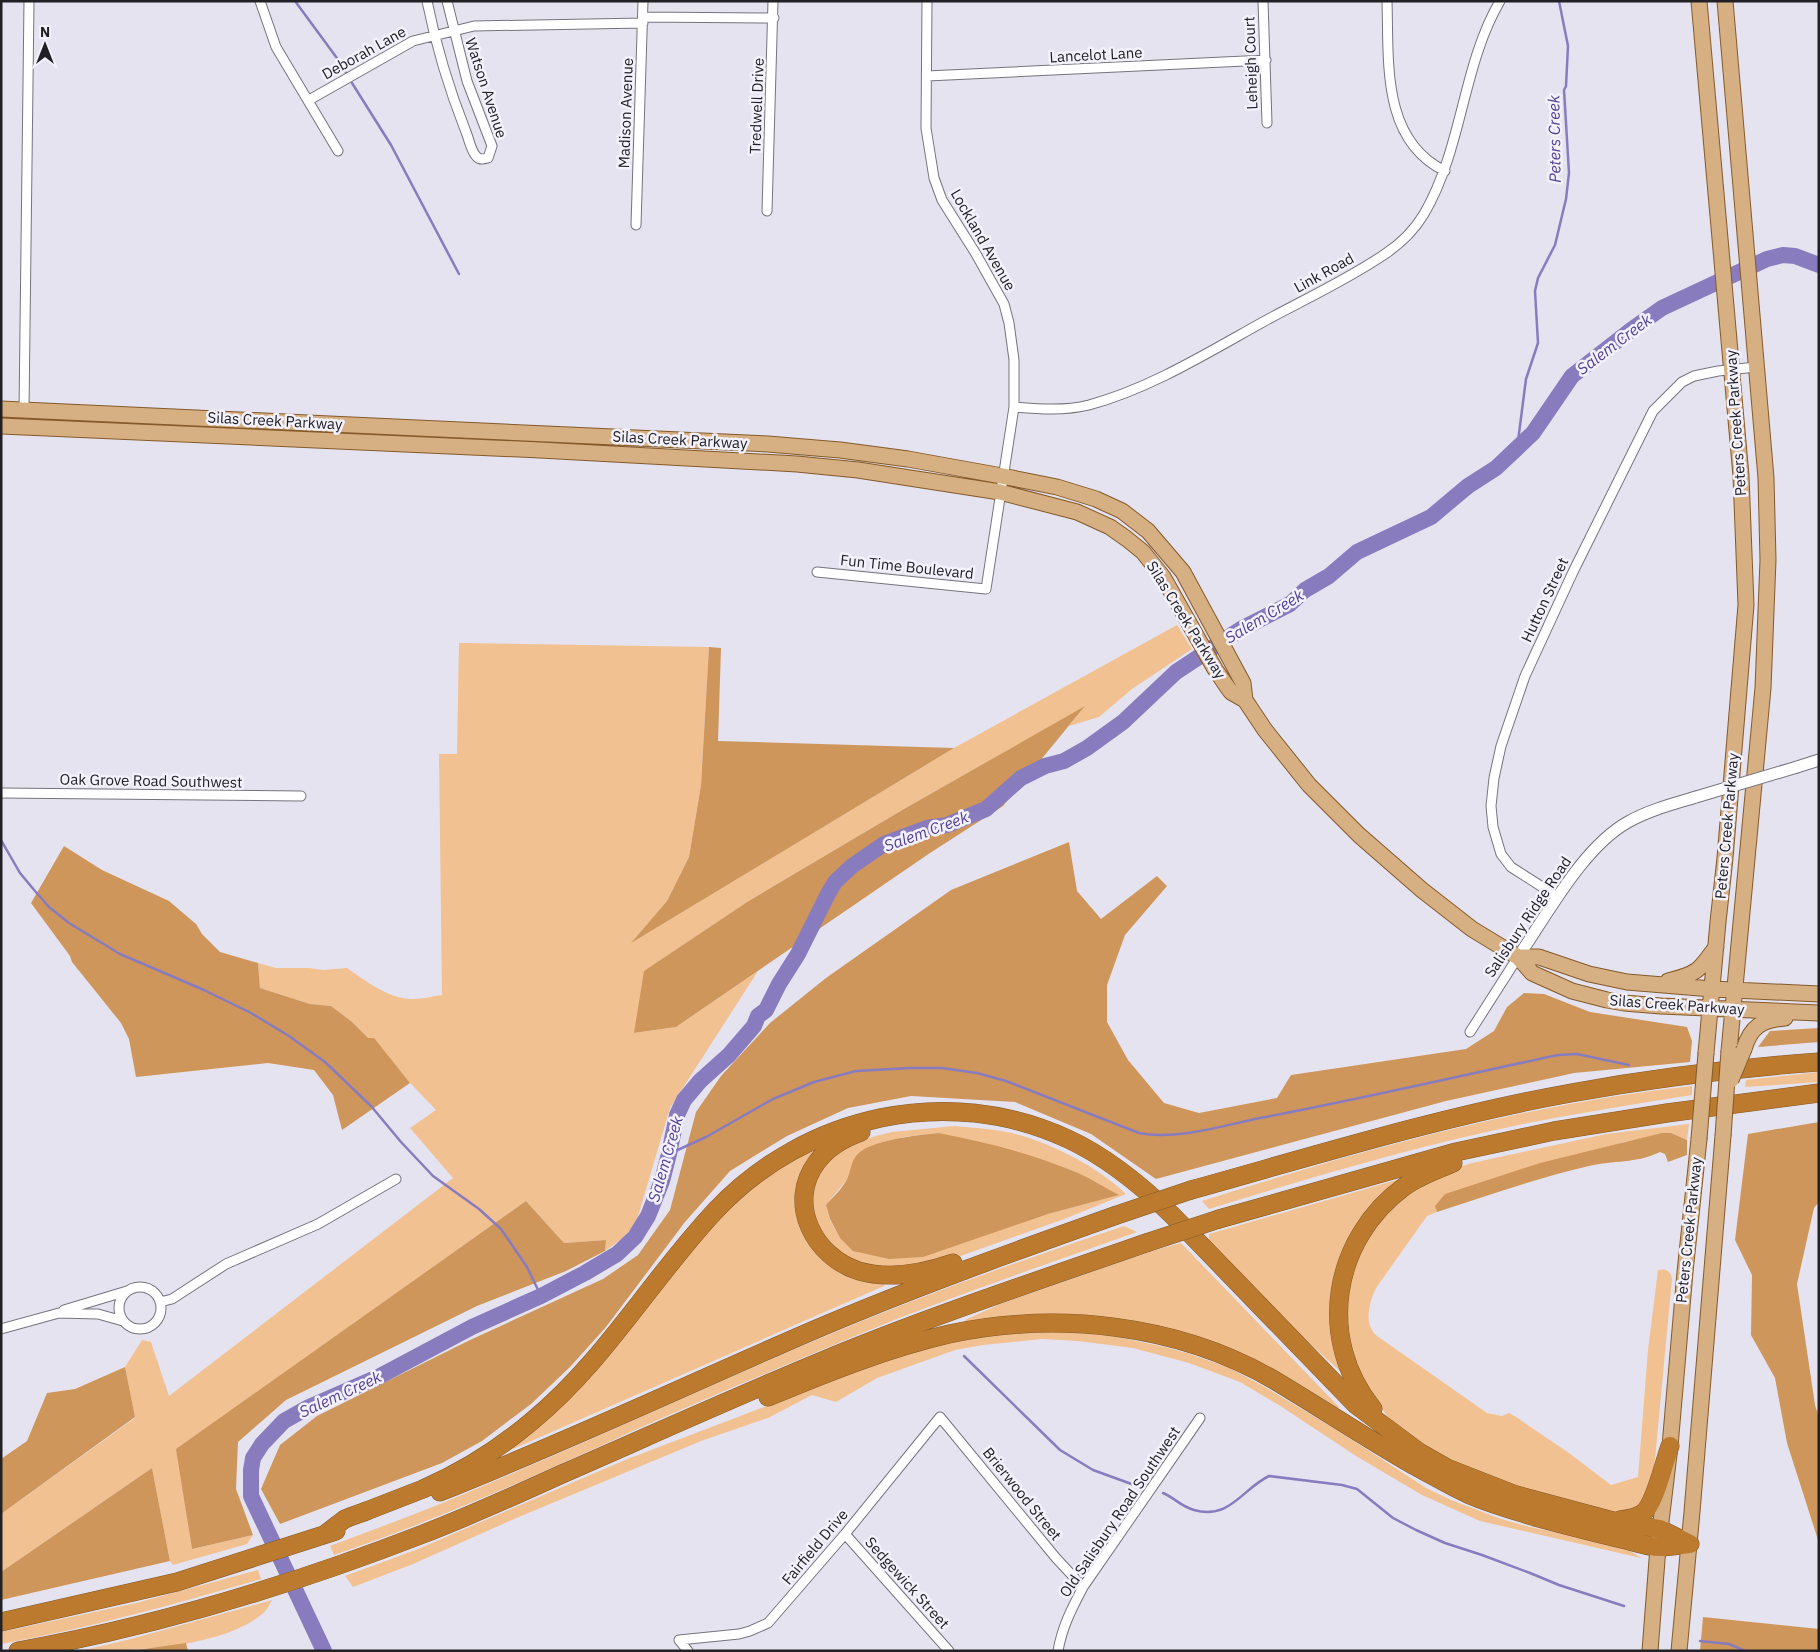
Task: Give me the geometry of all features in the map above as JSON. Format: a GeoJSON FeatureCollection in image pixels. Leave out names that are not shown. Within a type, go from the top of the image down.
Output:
{"type":"FeatureCollection","features":[{"type":"Feature","properties":{"kind":"highway"},"geometry":{"type":"LineString","coordinates":[[1,1622],[177,1582],[324,1535],[423,1499],[502,1467],[878,1304],[1068,1232],[1191,1190],[1398,1133],[1572,1092],[1740,1069],[1819,1062]]}},
{"type":"Feature","properties":{"kind":"highway"},"geometry":{"type":"LineString","coordinates":[[18,1651],[80,1638],[217,1604],[339,1566],[473,1514],[823,1360],[935,1317],[1218,1219],[1456,1152],[1554,1131],[1667,1112],[1819,1093]]}},
{"type":"Feature","properties":{"kind":"highway"},"geometry":{"type":"LineString","coordinates":[[324,1535],[347,1518],[420,1490],[456,1473],[505,1442],[532,1421],[575,1381],[599,1354],[715,1211],[782,1156],[828,1133],[864,1121],[903,1113],[945,1111],[1007,1118],[1061,1136],[1100,1157],[1149,1193],[1356,1405],[1402,1440],[1447,1468],[1516,1495],[1613,1521],[1660,1529],[1690,1544]]}},
{"type":"Feature","properties":{"kind":"highway"},"geometry":{"type":"LineString","coordinates":[[1068,1232],[1044,1232],[934,1270],[902,1274],[874,1274],[847,1266],[836,1260],[822,1248],[813,1237],[809,1227],[804,1207],[804,1196],[811,1172],[824,1154],[842,1140],[878,1127],[933,1120],[972,1122],[1011,1129],[1050,1141],[1089,1161],[1138,1196],[1327,1389],[1356,1416],[1391,1444],[1454,1487]]}},
{"type":"Feature","properties":{"kind":"highway"},"geometry":{"type":"LineString","coordinates":[[1402,1440],[1377,1415],[1361,1393],[1344,1352],[1340,1334],[1338,1301],[1350,1254],[1374,1214],[1406,1185],[1454,1163],[1537,1143],[1554,1131]]}},
{"type":"Feature","properties":{"kind":"highway"},"geometry":{"type":"LineString","coordinates":[[712,1409],[728,1413],[881,1354],[951,1334],[997,1326],[1024,1324],[1100,1325],[1167,1338],[1221,1355],[1271,1378],[1362,1436],[1454,1487],[1503,1507],[1658,1548],[1690,1544]]}},
{"type":"Feature","properties":{"kind":"highway"},"geometry":{"type":"LineString","coordinates":[[1613,1521],[1634,1518],[1652,1503],[1670,1446]]}},
{"type":"Feature","properties":{"kind":"main road","name":"Peters Creek Parkway"},"geometry":{"type":"LineString","coordinates":[[1650,1651],[1658,1548],[1670,1446],[1699,1139],[1746,605],[1741,476],[1699,1]]}},
{"type":"Feature","properties":{"kind":"main road","name":"Peters Creek Parkway"},"geometry":{"type":"LineString","coordinates":[[1679,1651],[1690,1544],[1732,1009],[1763,688],[1768,560],[1766,478],[1725,1]]}},
{"type":"Feature","properties":{"kind":"main road"},"geometry":{"type":"LineString","coordinates":[[1701,21],[1726,18]]}},
{"type":"Feature","properties":{"kind":"main road","name":"Silas Creek Parkway"},"geometry":{"type":"LineString","coordinates":[[1,409],[796,446],[908,459],[1057,487],[1096,499],[1122,512],[1148,531],[1183,572],[1206,618],[1243,683],[1244,700]]}},
{"type":"Feature","properties":{"kind":"main road","name":"Silas Creek Parkway"},"geometry":{"type":"LineString","coordinates":[[1,426],[797,464],[858,470],[1000,492],[1077,512],[1110,527],[1127,539],[1154,564],[1215,669],[1231,692],[1244,700],[1265,730],[1309,785],[1390,863],[1456,917],[1518,957],[1532,973],[1572,991],[1606,1000],[1661,1006],[1819,1014]]}},
{"type":"Feature","properties":{"kind":"main road"},"geometry":{"type":"LineString","coordinates":[[319,440],[323,431],[429,435],[443,429]]}},
{"type":"Feature","properties":{"kind":"main road"},"geometry":{"type":"LineString","coordinates":[[1652,984],[1694,973],[1702,966],[1716,946]]}},
{"type":"Feature","properties":{"kind":"main road","name":"Silas Creek Parkway"},"geometry":{"type":"LineString","coordinates":[[1518,957],[1539,957],[1589,974],[1617,980],[1712,989],[1819,994]]}},
{"type":"Feature","properties":{"kind":"main road"},"geometry":{"type":"LineString","coordinates":[[1726,1093],[1751,1032],[1764,1022],[1773,1019],[1819,1014]]}},
{"type":"Feature","properties":{"kind":"street"},"geometry":{"type":"LineString","coordinates":[[24,410],[29,1]]}},
{"type":"Feature","properties":{"kind":"street"},"geometry":{"type":"LineString","coordinates":[[260,1],[276,48],[338,151]]}},
{"type":"Feature","properties":{"kind":"street","name":"Watson Avenue"},"geometry":{"type":"LineString","coordinates":[[427,1],[434,36],[453,100],[477,157],[488,158],[492,146],[467,80],[453,31],[447,1]]}},
{"type":"Feature","properties":{"kind":"street","name":"Madison Avenue"},"geometry":{"type":"LineString","coordinates":[[636,225],[642,1]]}},
{"type":"Feature","properties":{"kind":"street","name":"Tredwell Drive"},"geometry":{"type":"LineString","coordinates":[[767,211],[773,1]]}},
{"type":"Feature","properties":{"kind":"street","name":"Lockland Avenue"},"geometry":{"type":"LineString","coordinates":[[926,1],[926,128],[934,178],[942,200],[976,254],[1004,304],[1009,323],[1014,360],[1014,407],[1000,492]]}},
{"type":"Feature","properties":{"kind":"street","name":"Leheigh Court"},"geometry":{"type":"LineString","coordinates":[[1263,1],[1267,123]]}},
{"type":"Feature","properties":{"kind":"street"},"geometry":{"type":"LineString","coordinates":[[1387,1],[1390,71],[1394,104],[1415,150],[1426,161],[1445,171]]}},
{"type":"Feature","properties":{"kind":"street","name":"Link Road"},"geometry":{"type":"LineString","coordinates":[[1014,407],[1072,408],[1088,405],[1138,388],[1386,254],[1413,229],[1435,194],[1445,171],[1483,36],[1500,1]]}},
{"type":"Feature","properties":{"kind":"street","name":"Deborah Lane"},"geometry":{"type":"LineString","coordinates":[[309,100],[413,41],[474,26],[642,20],[774,18]]}},
{"type":"Feature","properties":{"kind":"street","name":"Lancelot Lane"},"geometry":{"type":"LineString","coordinates":[[927,76],[1266,60]]}},
{"type":"Feature","properties":{"kind":"street","name":"Hutton Street"},"geometry":{"type":"LineString","coordinates":[[1558,897],[1511,867],[1501,854],[1496,838],[1491,806],[1501,746],[1525,676],[1653,411],[1661,401],[1686,380],[1703,373],[1756,367]]}},
{"type":"Feature","properties":{"kind":"street","name":"Fun Time Boulevard"},"geometry":{"type":"LineString","coordinates":[[817,572],[986,589],[1000,492]]}},
{"type":"Feature","properties":{"kind":"street","name":"Salisbury Ridge Road"},"geometry":{"type":"LineString","coordinates":[[1470,1032],[1578,868],[1601,844],[1626,823],[1655,811],[1819,760]]}},
{"type":"Feature","properties":{"kind":"street","name":"Oak Grove Road Southwest"},"geometry":{"type":"LineString","coordinates":[[1,793],[301,796]]}},
{"type":"Feature","properties":{"kind":"street"},"geometry":{"type":"LineString","coordinates":[[160,1302],[172,1299],[226,1264],[318,1224],[396,1179]]}},
{"type":"Feature","properties":{"kind":"street"},"geometry":{"type":"LineString","coordinates":[[1,1329],[59,1313],[98,1314],[123,1321],[135,1328],[149,1327],[159,1317],[160,1302],[153,1291],[140,1287],[64,1309],[59,1313]]}},
{"type":"Feature","properties":{"kind":"street"},"geometry":{"type":"LineString","coordinates":[[123,1321],[119,1308],[120,1302],[127,1291]]}},
{"type":"Feature","properties":{"kind":"street","name":"Fairfield Drive"},"geometry":{"type":"LineString","coordinates":[[688,1651],[678,1640],[739,1634],[768,1623],[845,1534],[940,1417]]}},
{"type":"Feature","properties":{"kind":"street","name":"Brierwood Street"},"geometry":{"type":"LineString","coordinates":[[940,1417],[1056,1558],[1083,1587]]}},
{"type":"Feature","properties":{"kind":"street","name":"Old Salisbury Road Southwest"},"geometry":{"type":"LineString","coordinates":[[1058,1651],[1063,1628],[1083,1587],[1200,1418]]}},
{"type":"Feature","properties":{"kind":"street","name":"Sedgewick Street"},"geometry":{"type":"LineString","coordinates":[[845,1534],[949,1651]]}},
{"type":"Feature","properties":{"kind":"shaded area"},"geometry":{"type":"Polygon","coordinates":[[[1177,625],[1192,649],[1132,689],[1099,717],[1069,726],[1084,707],[904,809],[747,902],[645,971],[635,1033],[676,1027],[758,971],[670,1108],[636,1223],[623,1238],[605,1251],[606,1240],[564,1243],[526,1201],[177,1449],[192,1549],[253,1535],[247,1544],[173,1565],[170,1561],[152,1468],[1,1572],[1,1514],[135,1418],[125,1367],[142,1340],[151,1342],[169,1396],[453,1178],[410,1128],[436,1110],[351,1021],[331,1006],[310,1004],[260,988],[258,963],[276,968],[323,970],[347,968],[379,989],[396,996],[421,999],[442,995],[439,754],[457,754],[459,643],[709,647],[701,785],[689,857],[667,901],[632,942],[954,748],[1177,625]]]}},
{"type":"Feature","properties":{"kind":"shaded area"},"geometry":{"type":"Polygon","coordinates":[[[709,647],[721,648],[718,741],[954,748],[631,943],[667,901],[689,857],[701,785],[709,647]]]}},
{"type":"Feature","properties":{"kind":"shaded area"},"geometry":{"type":"Polygon","coordinates":[[[1085,706],[1003,806],[930,853],[676,1027],[634,1033],[644,971],[747,902],[904,809],[1085,706]]]}},
{"type":"Feature","properties":{"kind":"shaded area"},"geometry":{"type":"Polygon","coordinates":[[[1069,842],[1077,891],[1101,919],[1157,876],[1167,886],[1125,935],[1107,985],[1107,1022],[1128,1060],[1164,1103],[1199,1113],[1277,1098],[1291,1075],[1466,1049],[1494,1031],[1507,1007],[1524,993],[1544,994],[1590,1012],[1687,1027],[1692,1041],[1690,1062],[1574,1073],[1446,1101],[1156,1179],[1091,1134],[1015,1102],[911,1096],[848,1108],[787,1136],[730,1171],[685,1222],[606,1327],[570,1367],[531,1404],[482,1441],[442,1463],[280,1524],[261,1489],[280,1445],[317,1416],[470,1340],[603,1279],[638,1255],[670,1210],[696,1112],[721,1076],[770,1023],[826,978],[951,890],[1069,842]]]}},
{"type":"Feature","properties":{"kind":"shaded area"},"geometry":{"type":"Polygon","coordinates":[[[64,846],[102,870],[169,901],[196,924],[202,934],[220,952],[258,963],[260,988],[310,1004],[331,1006],[351,1021],[368,1038],[374,1038],[410,1083],[342,1130],[333,1095],[314,1070],[268,1063],[136,1077],[129,1039],[121,1023],[72,962],[70,956],[31,903],[64,846]]]}},
{"type":"Feature","properties":{"kind":"shaded area"},"geometry":{"type":"Polygon","coordinates":[[[1819,1028],[1819,1042],[1758,1047],[1770,1031],[1819,1028]]]}},
{"type":"Feature","properties":{"kind":"shaded area"},"geometry":{"type":"Polygon","coordinates":[[[1819,1072],[1819,1082],[1745,1087],[1746,1080],[1819,1072]]]}},
{"type":"Feature","properties":{"kind":"shaded area"},"geometry":{"type":"Polygon","coordinates":[[[1692,1086],[1692,1095],[1565,1116],[1444,1142],[1287,1185],[1209,1209],[1202,1201],[1323,1164],[1444,1131],[1567,1104],[1692,1086]]]}},
{"type":"Feature","properties":{"kind":"shaded area"},"geometry":{"type":"Polygon","coordinates":[[[1819,1122],[1819,1202],[1814,1208],[1797,1284],[1815,1405],[1819,1417],[1819,1543],[1787,1443],[1775,1378],[1751,1335],[1752,1275],[1735,1240],[1748,1134],[1819,1122]]]}},
{"type":"Feature","properties":{"kind":"shaded area"},"geometry":{"type":"Polygon","coordinates":[[[1689,1124],[1687,1140],[1671,1133],[1624,1142],[1436,1206],[1437,1212],[1427,1216],[1376,1288],[1371,1300],[1369,1313],[1370,1326],[1377,1336],[1487,1413],[1502,1416],[1509,1413],[1516,1417],[1569,1453],[1611,1485],[1638,1477],[1648,1350],[1658,1270],[1668,1271],[1672,1279],[1653,1480],[1640,1512],[1615,1513],[1524,1490],[1469,1470],[1430,1450],[1390,1420],[1358,1375],[1346,1331],[1349,1276],[1370,1229],[1404,1195],[1447,1171],[1472,1163],[1606,1134],[1689,1124]]]}},
{"type":"Feature","properties":{"kind":"shaded area"},"geometry":{"type":"Polygon","coordinates":[[[955,1126],[1016,1134],[1060,1150],[1102,1174],[1126,1194],[1064,1219],[938,1264],[885,1271],[836,1254],[813,1221],[812,1188],[832,1154],[872,1137],[892,1132],[955,1126]],[[938,1133],[903,1137],[875,1145],[826,1205],[830,1220],[840,1238],[1048,1214],[1118,1195],[938,1133]]]}},
{"type":"Feature","properties":{"kind":"shaded area"},"geometry":{"type":"Polygon","coordinates":[[[938,1133],[1027,1154],[1083,1175],[1119,1195],[1048,1214],[923,1257],[889,1259],[853,1251],[840,1238],[830,1219],[826,1205],[846,1181],[856,1156],[862,1150],[882,1142],[938,1133]]]}},
{"type":"Feature","properties":{"kind":"shaded area"},"geometry":{"type":"Polygon","coordinates":[[[1662,1133],[1671,1133],[1687,1140],[1687,1155],[1668,1162],[1665,1154],[1660,1152],[1633,1160],[1589,1166],[1437,1212],[1435,1206],[1445,1194],[1540,1163],[1662,1133]]]}},
{"type":"Feature","properties":{"kind":"shaded area"},"geometry":{"type":"Polygon","coordinates":[[[818,1146],[814,1160],[807,1232],[885,1284],[884,1286],[513,1449],[512,1444],[727,1208],[767,1172],[818,1146]]]}},
{"type":"Feature","properties":{"kind":"shaded area"},"geometry":{"type":"Polygon","coordinates":[[[1400,1179],[1402,1184],[1348,1248],[1343,1368],[1340,1371],[1282,1318],[1209,1242],[1209,1234],[1400,1179]]]}},
{"type":"Feature","properties":{"kind":"shaded area"},"geometry":{"type":"Polygon","coordinates":[[[526,1201],[564,1243],[606,1240],[605,1251],[566,1271],[477,1306],[286,1400],[238,1442],[236,1489],[253,1535],[192,1549],[176,1449],[526,1201]]]}},
{"type":"Feature","properties":{"kind":"shaded area"},"geometry":{"type":"Polygon","coordinates":[[[1124,1226],[1137,1232],[960,1295],[855,1336],[690,1406],[486,1497],[411,1527],[334,1555],[330,1546],[470,1491],[858,1323],[971,1279],[1124,1226]]]}},
{"type":"Feature","properties":{"kind":"shaded area"},"geometry":{"type":"Polygon","coordinates":[[[1181,1243],[1339,1407],[1336,1410],[1203,1341],[967,1324],[965,1320],[1000,1304],[1152,1251],[1181,1243]]]}},
{"type":"Feature","properties":{"kind":"shaded area"},"geometry":{"type":"Polygon","coordinates":[[[1022,1332],[1103,1334],[1165,1347],[1230,1368],[1337,1430],[1426,1488],[1451,1500],[1501,1519],[1530,1527],[1622,1546],[1641,1558],[1480,1521],[1422,1495],[1356,1456],[1282,1407],[1240,1382],[1189,1363],[1133,1348],[1078,1341],[1042,1339],[955,1350],[877,1378],[836,1402],[812,1395],[768,1418],[701,1441],[514,1519],[413,1564],[353,1587],[345,1576],[418,1549],[625,1460],[858,1371],[916,1351],[970,1338],[1022,1332]]]}},
{"type":"Feature","properties":{"kind":"shaded area"},"geometry":{"type":"Polygon","coordinates":[[[125,1367],[135,1417],[1,1514],[1,1459],[27,1441],[47,1393],[75,1389],[125,1367]]]}},
{"type":"Feature","properties":{"kind":"shaded area"},"geometry":{"type":"Polygon","coordinates":[[[152,1468],[170,1561],[1,1600],[1,1572],[152,1468]]]}},
{"type":"Feature","properties":{"kind":"shaded area"},"geometry":{"type":"Polygon","coordinates":[[[258,1570],[261,1579],[100,1623],[1,1644],[1,1632],[136,1603],[258,1570]]]}},
{"type":"Feature","properties":{"kind":"shaded area"},"geometry":{"type":"Polygon","coordinates":[[[272,1600],[263,1614],[244,1626],[223,1635],[199,1641],[149,1648],[80,1651],[127,1640],[272,1600]]]}},
{"type":"Feature","properties":{"kind":"shaded area"},"geometry":{"type":"Polygon","coordinates":[[[1703,1617],[1819,1629],[1819,1651],[1700,1651],[1703,1617]]]}},
{"type":"Feature","properties":{"kind":"shaded area"},"geometry":{"type":"Polygon","coordinates":[[[186,1643],[188,1651],[130,1651],[186,1643]]]}},
{"type":"Feature","properties":{"kind":"waterway"},"geometry":{"type":"LineString","coordinates":[[295,1],[342,65],[347,75]]}},
{"type":"Feature","properties":{"kind":"waterway","name":"Peters Creek"},"geometry":{"type":"LineString","coordinates":[[1517,449],[1526,379],[1538,343],[1535,291],[1538,278],[1555,245],[1566,199],[1569,173],[1564,90],[1566,86],[1568,46],[1559,1]]}},
{"type":"Feature","properties":{"kind":"waterway"},"geometry":{"type":"LineString","coordinates":[[352,83],[391,145],[459,274]]}},
{"type":"Feature","properties":{"kind":"waterway","name":"Salem Creek"},"geometry":{"type":"LineString","coordinates":[[324,1651],[251,1496],[253,1458],[262,1444],[284,1421],[309,1407],[380,1376],[472,1327],[541,1296],[617,1254],[635,1237],[648,1216],[662,1181],[677,1115],[684,1100],[700,1081],[729,1055],[754,1026],[758,1016],[766,1010],[779,984],[798,954],[829,892],[835,882],[852,866],[884,844],[927,828],[947,825],[986,809],[1021,778],[1045,766],[1064,761],[1087,748],[1123,722],[1176,672],[1241,629],[1290,604],[1305,590],[1329,576],[1357,552],[1431,517],[1468,486],[1496,468],[1533,433],[1572,376],[1662,308],[1767,259],[1783,255],[1795,256],[1819,265]]}},
{"type":"Feature","properties":{"kind":"waterway"},"geometry":{"type":"LineString","coordinates":[[1,840],[20,873],[49,907],[69,923],[120,954],[204,990],[251,1013],[289,1036],[325,1062],[371,1106],[433,1176],[479,1209],[501,1229],[527,1267],[541,1296]]}},
{"type":"Feature","properties":{"kind":"waterway"},"geometry":{"type":"LineString","coordinates":[[669,1154],[706,1137],[773,1099],[814,1082],[856,1071],[942,1068],[977,1073],[1006,1081],[1139,1133],[1169,1135],[1215,1128],[1558,1055],[1577,1054],[1629,1065]]}},
{"type":"Feature","properties":{"kind":"waterway"},"geometry":{"type":"LineString","coordinates":[[964,1356],[1060,1450],[1093,1470],[1137,1486]]}},
{"type":"Feature","properties":{"kind":"waterway"},"geometry":{"type":"LineString","coordinates":[[1163,1493],[1189,1508],[1206,1512],[1217,1511],[1235,1502],[1269,1476],[1342,1485],[1357,1489],[1393,1518],[1445,1543],[1482,1555],[1559,1585],[1624,1606]]}},
{"type":"Feature","properties":{"kind":"waterway"},"geometry":{"type":"LineString","coordinates":[[1700,1641],[1729,1644],[1745,1651]]}}]}
